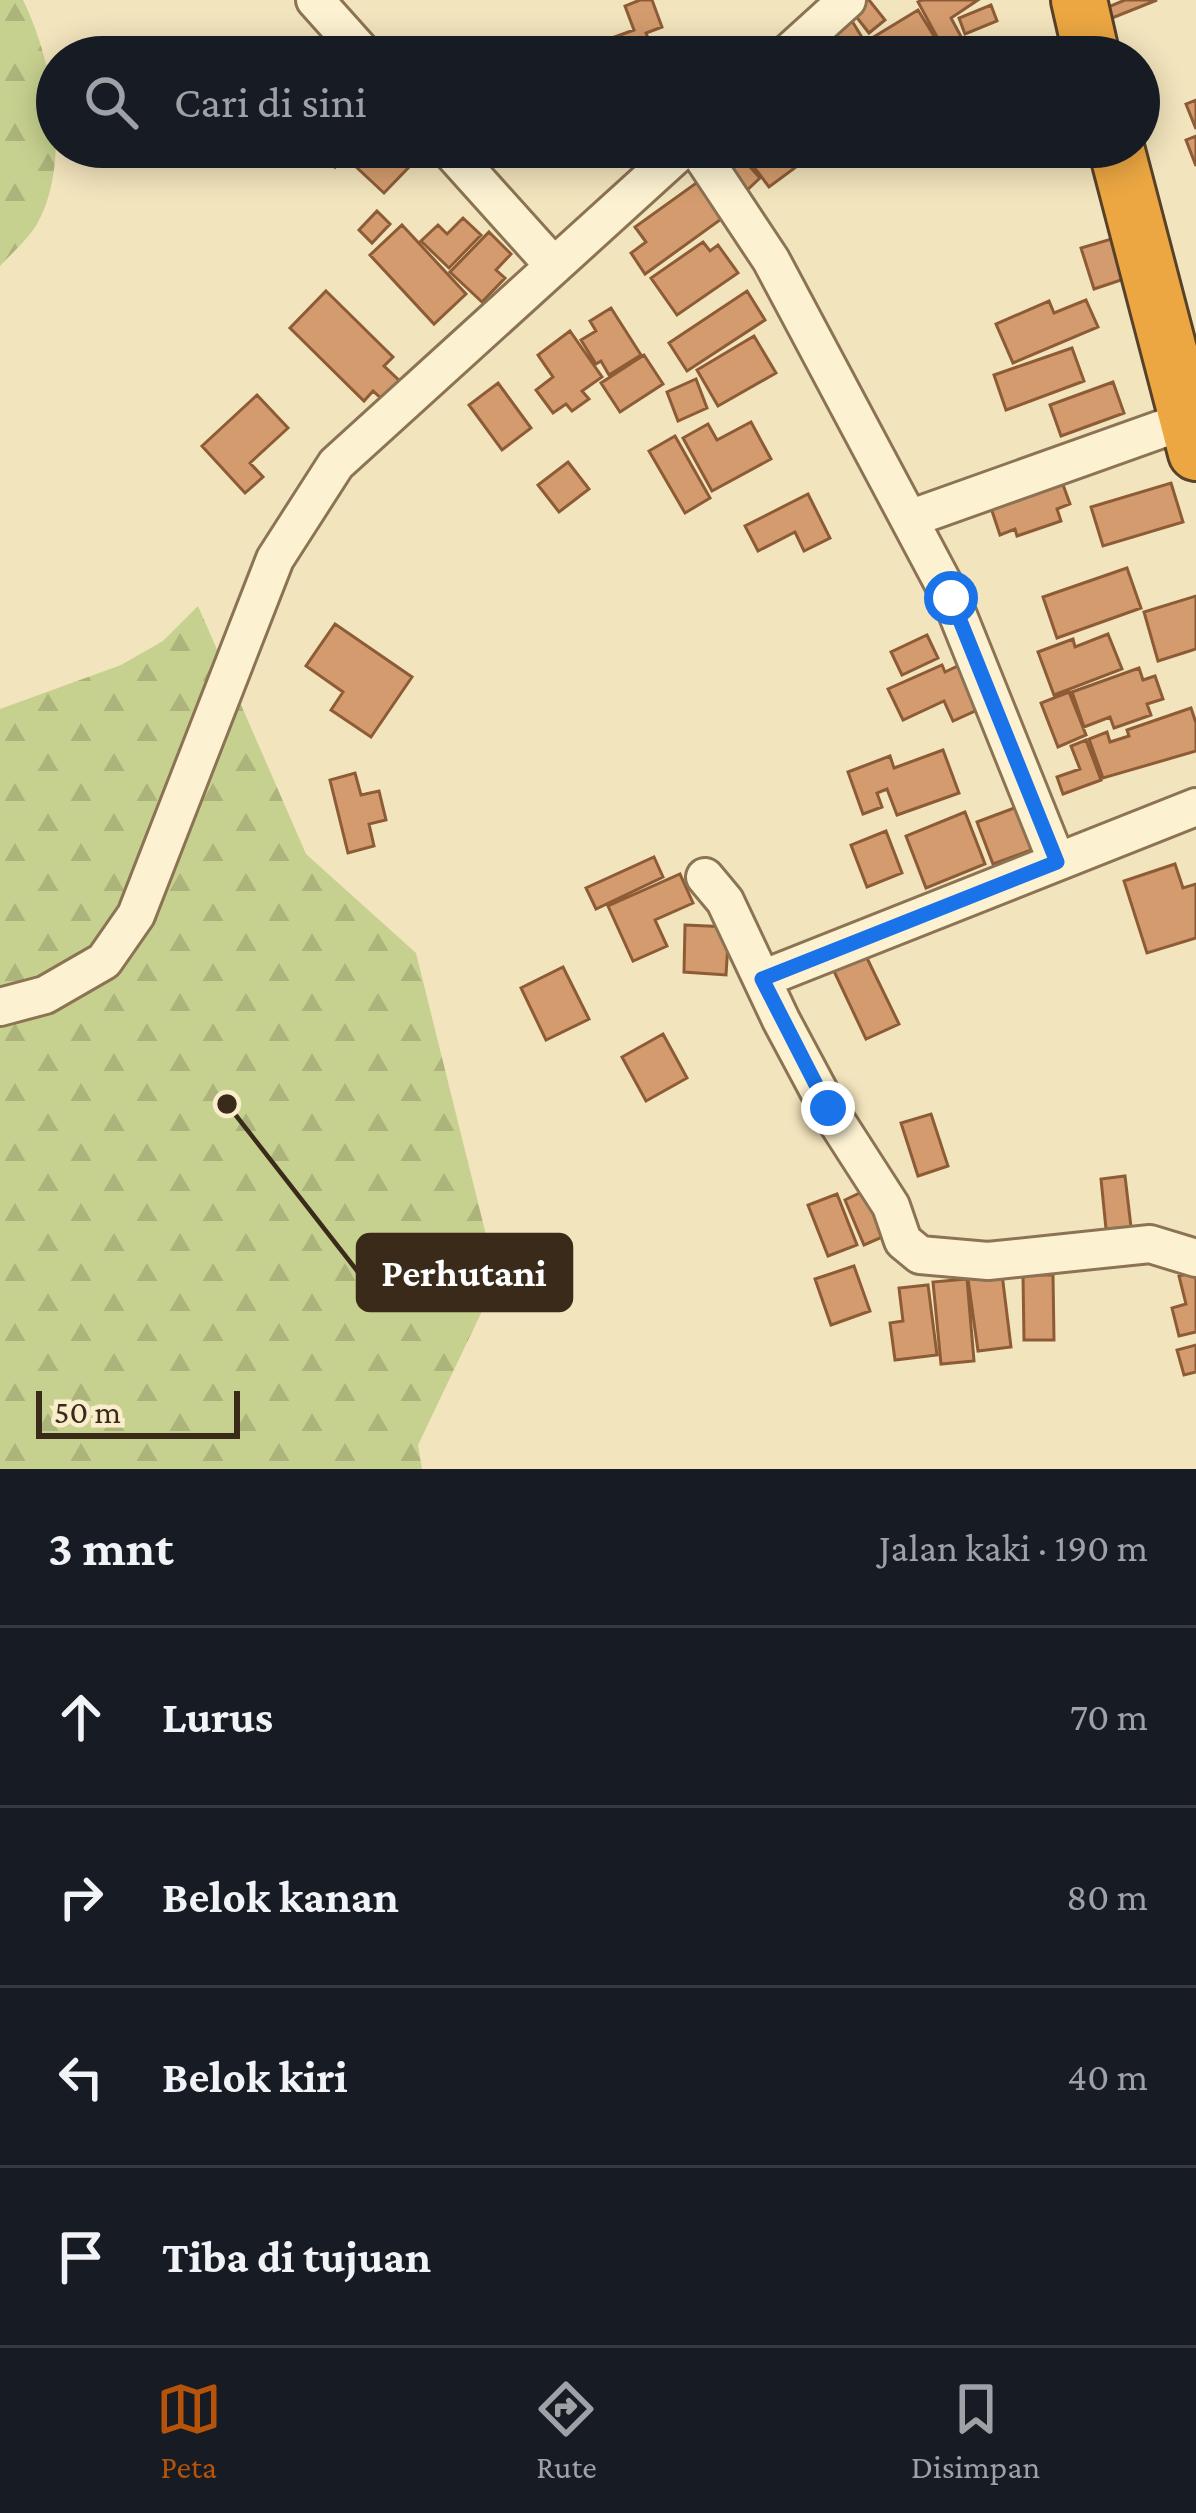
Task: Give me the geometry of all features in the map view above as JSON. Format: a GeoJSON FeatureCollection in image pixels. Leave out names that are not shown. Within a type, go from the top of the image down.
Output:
{"type":"FeatureCollection","features":[{"type":"Feature","properties":{"kind":"highway"},"geometry":{"type":"LineString","coordinates":[[1079,0],[1087,36]]}},
{"type":"Feature","properties":{"kind":"highway"},"geometry":{"type":"LineString","coordinates":[[1121,168],[1192,437]]}},
{"type":"Feature","properties":{"kind":"street"},"geometry":{"type":"LineString","coordinates":[[315,0],[347,36]]}},
{"type":"Feature","properties":{"kind":"street"},"geometry":{"type":"LineString","coordinates":[[807,36],[847,0]]}},
{"type":"Feature","properties":{"kind":"street"},"geometry":{"type":"LineString","coordinates":[[466,168],[554,266]]}},
{"type":"Feature","properties":{"kind":"street"},"geometry":{"type":"LineString","coordinates":[[0,1006],[45,995],[104,961],[136,915],[275,559],[336,464],[662,168]]}},
{"type":"Feature","properties":{"kind":"street"},"geometry":{"type":"LineString","coordinates":[[710,168],[771,260],[951,598],[1057,862]]}},
{"type":"Feature","properties":{"kind":"street"},"geometry":{"type":"LineString","coordinates":[[909,519],[1192,437]]}},
{"type":"Feature","properties":{"kind":"street"},"geometry":{"type":"LineString","coordinates":[[762,979],[1196,807]]}},
{"type":"Feature","properties":{"kind":"street"},"geometry":{"type":"LineString","coordinates":[[706,878],[725,901],[828,1108],[891,1206],[903,1241],[920,1255],[988,1261],[1150,1244],[1196,1258]]}},
{"type":"Feature","properties":{"kind":"green space"},"geometry":{"type":"Polygon","coordinates":[[[0,0],[23,0],[38,36],[36,168],[54,171],[37,224],[0,266],[0,0]]]}},
{"type":"Feature","properties":{"kind":"green space"},"geometry":{"type":"Polygon","coordinates":[[[198,606],[306,854],[416,953],[491,1255],[483,1309],[418,1445],[422,1469],[0,1469],[0,709],[121,665],[163,641],[198,606]]]}},
{"type":"Feature","properties":{"kind":"building"},"geometry":{"type":"Polygon","coordinates":[[[652,0],[662,27],[647,36],[617,36],[634,30],[625,6],[652,0]]]}},
{"type":"Feature","properties":{"kind":"building"},"geometry":{"type":"Polygon","coordinates":[[[869,0],[885,20],[869,33],[851,10],[869,0]]]}},
{"type":"Feature","properties":{"kind":"building"},"geometry":{"type":"Polygon","coordinates":[[[978,0],[951,18],[961,36],[937,36],[918,2],[978,0]]]}},
{"type":"Feature","properties":{"kind":"building"},"geometry":{"type":"Polygon","coordinates":[[[1125,0],[1157,0],[1112,18],[1108,7],[1125,0]]]}},
{"type":"Feature","properties":{"kind":"building"},"geometry":{"type":"Polygon","coordinates":[[[991,5],[997,21],[965,34],[959,18],[991,5]]]}},
{"type":"Feature","properties":{"kind":"building"},"geometry":{"type":"Polygon","coordinates":[[[918,10],[934,36],[875,36],[918,10]]]}},
{"type":"Feature","properties":{"kind":"building"},"geometry":{"type":"Polygon","coordinates":[[[852,21],[861,36],[827,36],[852,21]]]}},
{"type":"Feature","properties":{"kind":"building"},"geometry":{"type":"Polygon","coordinates":[[[1196,100],[1196,129],[1186,104],[1196,100]]]}},
{"type":"Feature","properties":{"kind":"building"},"geometry":{"type":"Polygon","coordinates":[[[1196,136],[1196,166],[1186,140],[1196,136]]]}},
{"type":"Feature","properties":{"kind":"building"},"geometry":{"type":"Polygon","coordinates":[[[357,168],[408,168],[384,193],[357,168]]]}},
{"type":"Feature","properties":{"kind":"building"},"geometry":{"type":"Polygon","coordinates":[[[716,168],[751,168],[760,178],[742,195],[716,168]]]}},
{"type":"Feature","properties":{"kind":"building"},"geometry":{"type":"Polygon","coordinates":[[[755,168],[795,168],[769,187],[755,168]]]}},
{"type":"Feature","properties":{"kind":"building"},"geometry":{"type":"Polygon","coordinates":[[[706,176],[731,212],[645,274],[631,253],[646,242],[635,227],[706,176]]]}},
{"type":"Feature","properties":{"kind":"building"},"geometry":{"type":"Polygon","coordinates":[[[377,211],[390,224],[372,243],[359,230],[377,211]]]}},
{"type":"Feature","properties":{"kind":"building"},"geometry":{"type":"Polygon","coordinates":[[[463,218],[481,235],[449,268],[421,241],[438,225],[447,234],[463,218]]]}},
{"type":"Feature","properties":{"kind":"building"},"geometry":{"type":"Polygon","coordinates":[[[402,225],[466,294],[434,324],[370,255],[402,225]]]}},
{"type":"Feature","properties":{"kind":"building"},"geometry":{"type":"Polygon","coordinates":[[[489,232],[511,254],[496,270],[505,278],[482,302],[450,272],[489,232]]]}},
{"type":"Feature","properties":{"kind":"building"},"geometry":{"type":"Polygon","coordinates":[[[1118,237],[1130,277],[1094,289],[1081,248],[1118,237]]]}},
{"type":"Feature","properties":{"kind":"building"},"geometry":{"type":"Polygon","coordinates":[[[703,242],[710,251],[718,245],[738,273],[677,315],[651,278],[703,242]]]}},
{"type":"Feature","properties":{"kind":"building"},"geometry":{"type":"Polygon","coordinates":[[[326,291],[393,357],[384,366],[403,384],[385,402],[373,391],[364,401],[290,328],[326,291]]]}},
{"type":"Feature","properties":{"kind":"building"},"geometry":{"type":"Polygon","coordinates":[[[747,291],[765,320],[687,371],[669,343],[747,291]]]}},
{"type":"Feature","properties":{"kind":"building"},"geometry":{"type":"Polygon","coordinates":[[[1086,300],[1098,327],[1013,363],[996,324],[1049,301],[1054,313],[1086,300]]]}},
{"type":"Feature","properties":{"kind":"building"},"geometry":{"type":"Polygon","coordinates":[[[611,308],[641,355],[609,375],[581,340],[596,331],[590,321],[611,308]]]}},
{"type":"Feature","properties":{"kind":"building"},"geometry":{"type":"Polygon","coordinates":[[[570,331],[602,377],[582,391],[589,399],[572,411],[566,404],[553,413],[536,390],[553,377],[538,355],[570,331]]]}},
{"type":"Feature","properties":{"kind":"building"},"geometry":{"type":"Polygon","coordinates":[[[754,336],[776,373],[718,406],[697,370],[754,336]]]}},
{"type":"Feature","properties":{"kind":"building"},"geometry":{"type":"Polygon","coordinates":[[[1072,348],[1084,381],[1006,410],[994,375],[1072,348]]]}},
{"type":"Feature","properties":{"kind":"building"},"geometry":{"type":"Polygon","coordinates":[[[644,355],[663,384],[620,412],[601,383],[644,355]]]}},
{"type":"Feature","properties":{"kind":"building"},"geometry":{"type":"Polygon","coordinates":[[[696,379],[707,408],[678,421],[667,392],[696,379]]]}},
{"type":"Feature","properties":{"kind":"building"},"geometry":{"type":"Polygon","coordinates":[[[1113,382],[1124,413],[1061,436],[1050,405],[1113,382]]]}},
{"type":"Feature","properties":{"kind":"building"},"geometry":{"type":"Polygon","coordinates":[[[498,383],[531,428],[502,450],[469,405],[498,383]]]}},
{"type":"Feature","properties":{"kind":"building"},"geometry":{"type":"Polygon","coordinates":[[[257,395],[288,428],[250,463],[263,477],[245,493],[202,446],[257,395]]]}},
{"type":"Feature","properties":{"kind":"building"},"geometry":{"type":"Polygon","coordinates":[[[751,422],[771,459],[712,491],[683,438],[708,424],[717,440],[751,422]]]}},
{"type":"Feature","properties":{"kind":"building"},"geometry":{"type":"Polygon","coordinates":[[[675,436],[710,498],[685,513],[649,451],[675,436]]]}},
{"type":"Feature","properties":{"kind":"building"},"geometry":{"type":"Polygon","coordinates":[[[568,462],[589,489],[559,512],[538,485],[568,462]]]}},
{"type":"Feature","properties":{"kind":"building"},"geometry":{"type":"Polygon","coordinates":[[[1062,482],[1070,504],[1057,509],[1061,521],[1017,536],[1015,529],[1000,535],[988,499],[1062,482]]]}},
{"type":"Feature","properties":{"kind":"building"},"geometry":{"type":"Polygon","coordinates":[[[1171,483],[1183,522],[1103,546],[1091,507],[1171,483]]]}},
{"type":"Feature","properties":{"kind":"building"},"geometry":{"type":"Polygon","coordinates":[[[808,494],[830,538],[804,551],[795,532],[758,551],[745,526],[808,494]]]}},
{"type":"Feature","properties":{"kind":"building"},"geometry":{"type":"Polygon","coordinates":[[[1127,568],[1141,608],[1057,638],[1043,597],[1127,568]]]}},
{"type":"Feature","properties":{"kind":"building"},"geometry":{"type":"Polygon","coordinates":[[[1196,596],[1196,649],[1158,661],[1144,612],[1196,596]]]}},
{"type":"Feature","properties":{"kind":"building"},"geometry":{"type":"Polygon","coordinates":[[[335,624],[412,677],[371,737],[331,710],[343,692],[306,666],[335,624]]]}},
{"type":"Feature","properties":{"kind":"building"},"geometry":{"type":"Polygon","coordinates":[[[1108,634],[1122,669],[1054,695],[1038,652],[1073,639],[1075,647],[1108,634]]]}},
{"type":"Feature","properties":{"kind":"building"},"geometry":{"type":"Polygon","coordinates":[[[927,635],[938,658],[902,675],[891,652],[927,635]]]}},
{"type":"Feature","properties":{"kind":"building"},"geometry":{"type":"Polygon","coordinates":[[[966,662],[986,706],[953,721],[944,701],[903,720],[888,689],[942,665],[945,672],[966,662]]]}},
{"type":"Feature","properties":{"kind":"building"},"geometry":{"type":"Polygon","coordinates":[[[1139,668],[1143,680],[1155,676],[1163,699],[1147,704],[1151,715],[1114,728],[1110,717],[1084,727],[1072,692],[1139,668]]]}},
{"type":"Feature","properties":{"kind":"building"},"geometry":{"type":"Polygon","coordinates":[[[1069,692],[1086,735],[1058,747],[1041,703],[1069,692]]]}},
{"type":"Feature","properties":{"kind":"building"},"geometry":{"type":"Polygon","coordinates":[[[1191,708],[1196,751],[1103,778],[1089,739],[1107,732],[1110,742],[1129,736],[1127,730],[1191,708]]]}},
{"type":"Feature","properties":{"kind":"building"},"geometry":{"type":"Polygon","coordinates":[[[1086,740],[1101,780],[1063,794],[1057,777],[1080,769],[1071,746],[1086,740]]]}},
{"type":"Feature","properties":{"kind":"building"},"geometry":{"type":"Polygon","coordinates":[[[943,750],[959,793],[897,815],[887,789],[877,793],[882,807],[863,814],[848,772],[890,756],[894,768],[943,750]]]}},
{"type":"Feature","properties":{"kind":"building"},"geometry":{"type":"Polygon","coordinates":[[[355,773],[361,795],[379,791],[386,820],[369,824],[374,846],[348,853],[330,780],[355,773]]]}},
{"type":"Feature","properties":{"kind":"building"},"geometry":{"type":"Polygon","coordinates":[[[1025,804],[1042,846],[993,864],[977,822],[1025,804]]]}},
{"type":"Feature","properties":{"kind":"building"},"geometry":{"type":"Polygon","coordinates":[[[965,812],[985,864],[926,888],[906,836],[965,812]]]}},
{"type":"Feature","properties":{"kind":"building"},"geometry":{"type":"Polygon","coordinates":[[[886,831],[902,873],[867,887],[851,845],[886,831]]]}},
{"type":"Feature","properties":{"kind":"building"},"geometry":{"type":"Polygon","coordinates":[[[654,857],[663,877],[596,909],[586,888],[654,857]]]}},
{"type":"Feature","properties":{"kind":"building"},"geometry":{"type":"Polygon","coordinates":[[[1175,864],[1183,888],[1196,884],[1196,938],[1147,953],[1124,881],[1175,864]]]}},
{"type":"Feature","properties":{"kind":"building"},"geometry":{"type":"Polygon","coordinates":[[[680,874],[693,903],[655,920],[667,946],[633,961],[608,906],[680,874]]]}},
{"type":"Feature","properties":{"kind":"building"},"geometry":{"type":"Polygon","coordinates":[[[685,925],[729,927],[726,975],[684,972],[685,925]]]}},
{"type":"Feature","properties":{"kind":"building"},"geometry":{"type":"Polygon","coordinates":[[[864,952],[899,1024],[866,1039],[832,967],[864,952]]]}},
{"type":"Feature","properties":{"kind":"building"},"geometry":{"type":"Polygon","coordinates":[[[563,967],[589,1019],[546,1040],[521,988],[563,967]]]}},
{"type":"Feature","properties":{"kind":"building"},"geometry":{"type":"Polygon","coordinates":[[[663,1034],[687,1078],[646,1101],[622,1057],[663,1034]]]}},
{"type":"Feature","properties":{"kind":"building"},"geometry":{"type":"Polygon","coordinates":[[[931,1114],[948,1166],[918,1176],[901,1123],[931,1114]]]}},
{"type":"Feature","properties":{"kind":"building"},"geometry":{"type":"Polygon","coordinates":[[[1125,1176],[1131,1227],[1106,1229],[1101,1179],[1125,1176]]]}},
{"type":"Feature","properties":{"kind":"building"},"geometry":{"type":"Polygon","coordinates":[[[868,1189],[887,1235],[864,1245],[845,1200],[868,1189]]]}},
{"type":"Feature","properties":{"kind":"building"},"geometry":{"type":"Polygon","coordinates":[[[837,1194],[857,1245],[828,1256],[808,1205],[837,1194]]]}},
{"type":"Feature","properties":{"kind":"building"},"geometry":{"type":"Polygon","coordinates":[[[854,1266],[870,1311],[831,1325],[815,1279],[854,1266]]]}},
{"type":"Feature","properties":{"kind":"building"},"geometry":{"type":"Polygon","coordinates":[[[1196,1272],[1196,1332],[1179,1336],[1172,1308],[1186,1304],[1179,1276],[1196,1272]]]}},
{"type":"Feature","properties":{"kind":"building"},"geometry":{"type":"Polygon","coordinates":[[[1002,1274],[1011,1347],[978,1351],[968,1279],[1002,1274]]]}},
{"type":"Feature","properties":{"kind":"building"},"geometry":{"type":"Polygon","coordinates":[[[1023,1275],[1053,1275],[1054,1340],[1024,1340],[1023,1275]]]}},
{"type":"Feature","properties":{"kind":"building"},"geometry":{"type":"Polygon","coordinates":[[[967,1279],[974,1361],[941,1364],[933,1282],[967,1279]]]}},
{"type":"Feature","properties":{"kind":"building"},"geometry":{"type":"Polygon","coordinates":[[[928,1285],[937,1355],[895,1360],[890,1323],[903,1321],[899,1288],[928,1285]]]}},
{"type":"Feature","properties":{"kind":"building"},"geometry":{"type":"Polygon","coordinates":[[[1196,1345],[1196,1372],[1184,1375],[1177,1350],[1196,1345]]]}},
{"type":"Feature","properties":{"kind":"place","name":"Perhutani"},"geometry":{"type":"Point","coordinates":[227,1104]}},
{"type":"Feature","properties":{"kind":"route"},"geometry":{"type":"LineString","coordinates":[[828,1108],[762,979],[1057,862],[951,598]]}}]}
